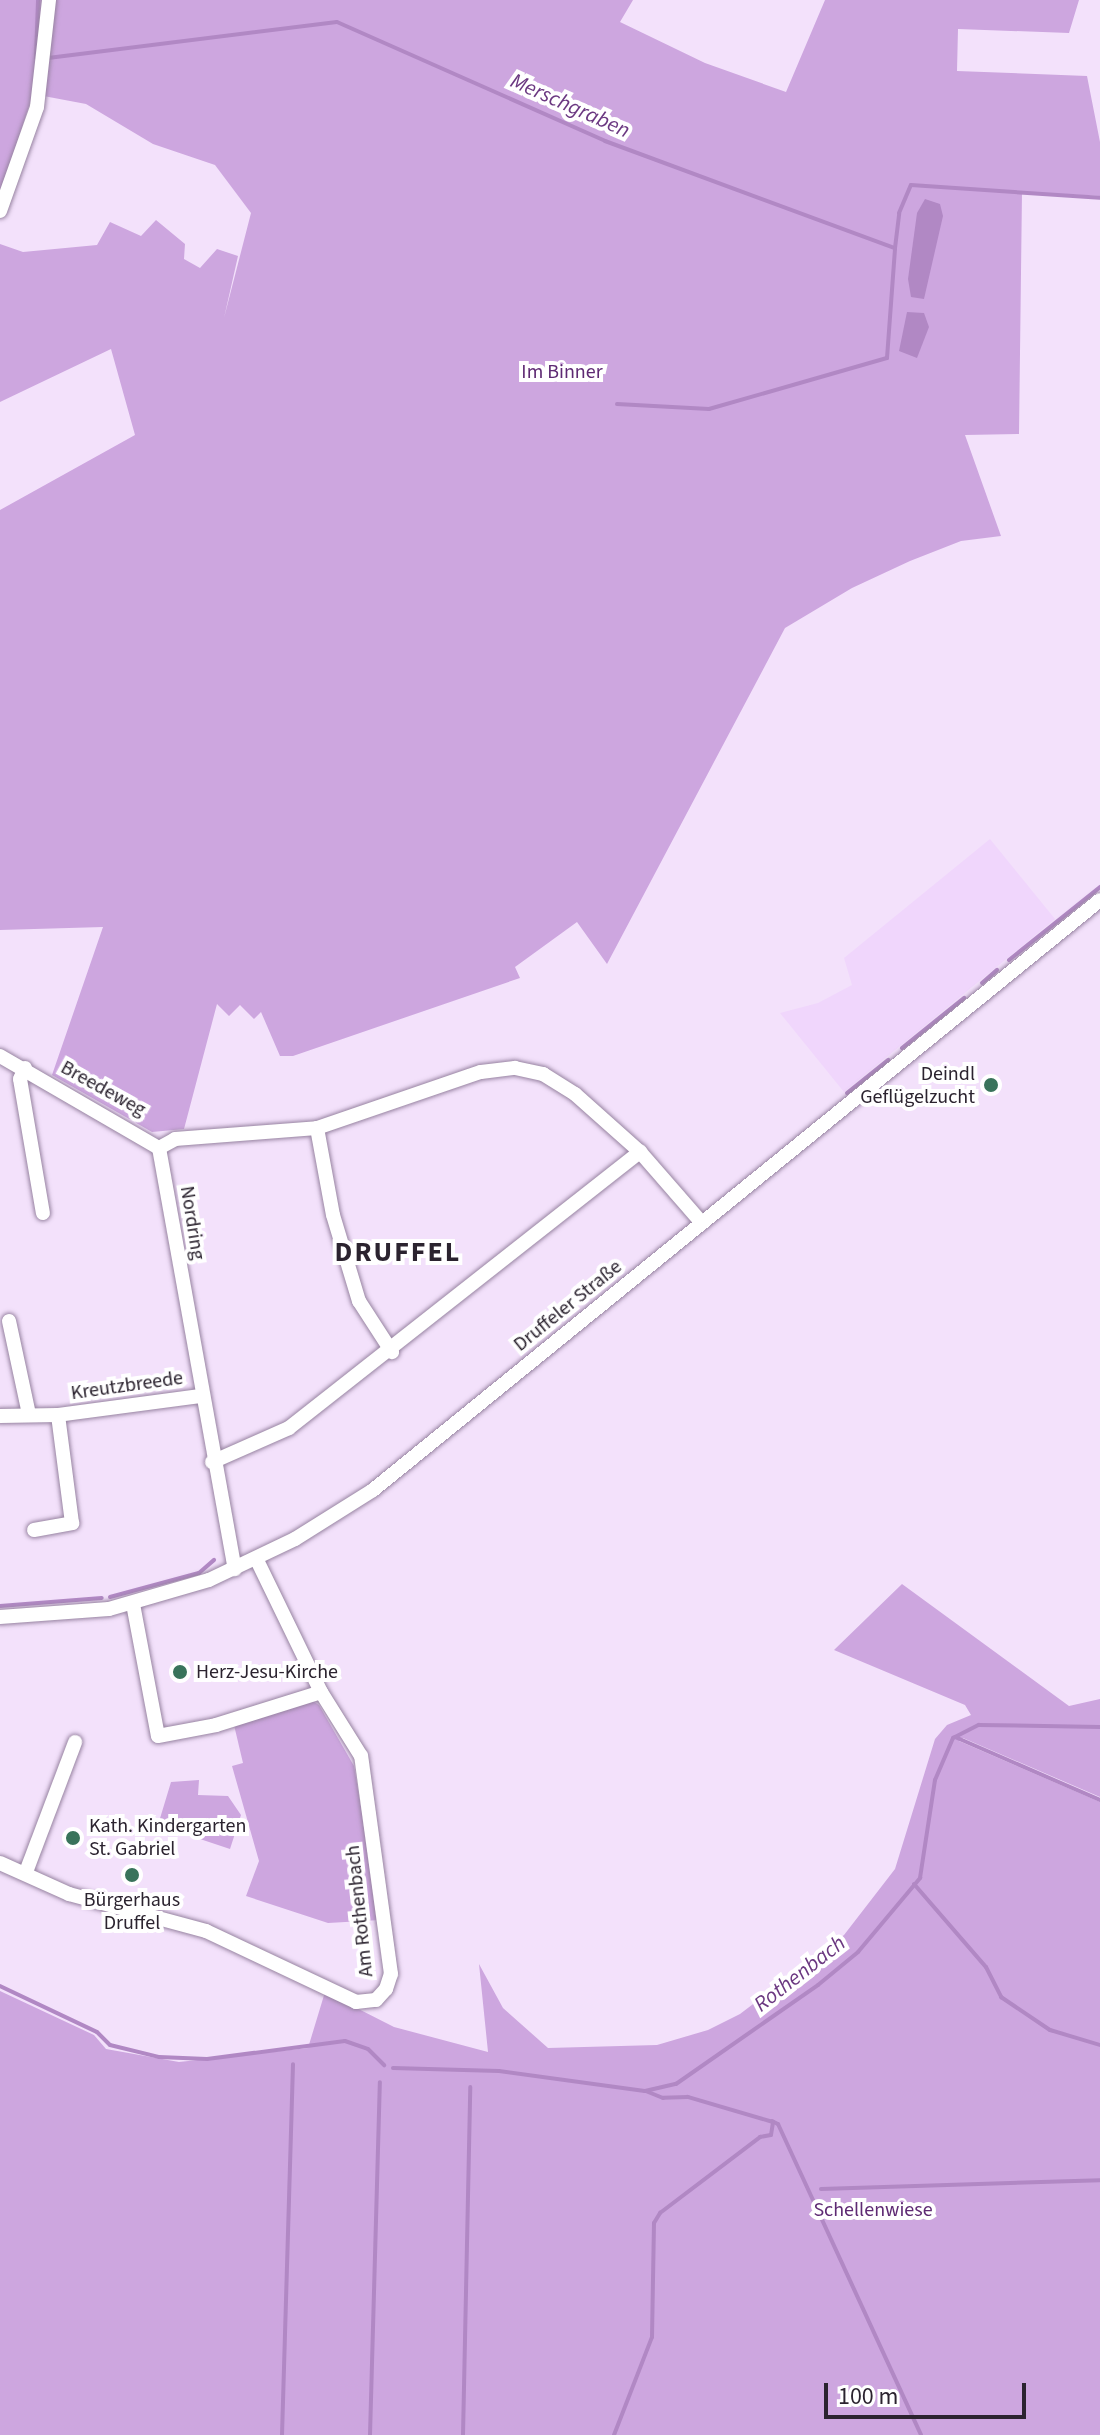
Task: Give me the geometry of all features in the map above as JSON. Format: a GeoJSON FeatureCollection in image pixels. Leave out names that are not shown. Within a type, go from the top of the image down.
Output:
{"type":"FeatureCollection","features":[{"type":"Feature","properties":{"kind":"street"},"geometry":{"type":"LineString","coordinates":[[0,211],[37,107],[49,0]]}},
{"type":"Feature","properties":{"kind":"street","name":"Druffeler Straße"},"geometry":{"type":"LineString","coordinates":[[0,1617],[133,1604],[257,1560],[373,1490],[1100,900]]}},
{"type":"Feature","properties":{"kind":"street","name":"Breedeweg"},"geometry":{"type":"LineString","coordinates":[[0,1056],[159,1148]]}},
{"type":"Feature","properties":{"kind":"street"},"geometry":{"type":"LineString","coordinates":[[25,1068],[20,1079],[43,1213]]}},
{"type":"Feature","properties":{"kind":"street"},"geometry":{"type":"LineString","coordinates":[[159,1148],[175,1139],[317,1128],[481,1072],[515,1068],[556,1079],[640,1152],[702,1223]]}},
{"type":"Feature","properties":{"kind":"street"},"geometry":{"type":"LineString","coordinates":[[317,1128],[333,1215],[359,1301],[392,1352]]}},
{"type":"Feature","properties":{"kind":"street","name":"Nordring"},"geometry":{"type":"LineString","coordinates":[[159,1148],[212,1462],[235,1569]]}},
{"type":"Feature","properties":{"kind":"street"},"geometry":{"type":"LineString","coordinates":[[212,1462],[289,1428],[392,1352],[640,1152]]}},
{"type":"Feature","properties":{"kind":"street"},"geometry":{"type":"LineString","coordinates":[[9,1321],[29,1414]]}},
{"type":"Feature","properties":{"kind":"street","name":"Kreutzbreede"},"geometry":{"type":"LineString","coordinates":[[0,1416],[58,1415],[201,1396]]}},
{"type":"Feature","properties":{"kind":"street","name":"Kreutzbreede"},"geometry":{"type":"LineString","coordinates":[[34,1530],[72,1523],[58,1415]]}},
{"type":"Feature","properties":{"kind":"street","name":"Am Rothenbach"},"geometry":{"type":"LineString","coordinates":[[0,1863],[26,1872],[69,1894],[206,1931],[356,2002],[376,2000],[391,1974],[361,1756],[321,1692],[257,1560]]}},
{"type":"Feature","properties":{"kind":"street"},"geometry":{"type":"LineString","coordinates":[[133,1604],[158,1736],[216,1725],[321,1692]]}},
{"type":"Feature","properties":{"kind":"street"},"geometry":{"type":"LineString","coordinates":[[26,1872],[75,1742]]}},
{"type":"Feature","properties":{"kind":"shaded area"},"geometry":{"type":"Polygon","coordinates":[[[925,199],[940,204],[943,216],[924,299],[911,297],[908,279],[917,213],[925,199]]]}},
{"type":"Feature","properties":{"kind":"shaded area"},"geometry":{"type":"Polygon","coordinates":[[[907,312],[924,313],[929,327],[917,358],[899,351],[907,312]]]}},
{"type":"Feature","properties":{"kind":"shaded area"},"geometry":{"type":"Polygon","coordinates":[[[990,839],[1055,919],[844,1092],[780,1013],[818,1003],[852,985],[844,958],[990,839]]]}},
{"type":"Feature","properties":{"kind":"green space","name":"Im Binner"},"geometry":{"type":"Polygon","coordinates":[[[0,0],[633,0],[620,22],[705,63],[786,92],[825,0],[1079,0],[1069,33],[958,29],[957,71],[1087,76],[1100,142],[1100,196],[1022,192],[1019,434],[965,435],[1001,536],[961,541],[910,561],[852,588],[785,628],[607,964],[577,922],[515,967],[520,978],[293,1056],[280,1056],[261,1012],[254,1019],[240,1005],[229,1016],[217,1004],[184,1129],[152,1132],[52,1075],[103,927],[0,930],[0,510],[135,435],[111,349],[0,402],[0,244],[23,252],[97,245],[110,222],[141,236],[156,220],[185,244],[184,259],[200,268],[217,249],[238,256],[224,318],[251,213],[215,165],[153,144],[86,104],[33,94],[0,194],[0,0]]]}},
{"type":"Feature","properties":{"kind":"green space","name":"Schellenwiese"},"geometry":{"type":"Polygon","coordinates":[[[902,1584],[1069,1706],[1100,1699],[1100,1797],[963,1738],[959,1741],[1100,1802],[1100,2435],[0,2435],[0,1991],[94,2035],[106,2049],[179,2062],[308,2048],[325,1992],[394,2027],[488,2052],[479,1964],[503,2008],[548,2048],[657,2045],[708,2030],[740,2014],[844,1935],[895,1869],[935,1739],[947,1725],[971,1715],[965,1705],[834,1650],[902,1584]]]}},
{"type":"Feature","properties":{"kind":"green space"},"geometry":{"type":"Polygon","coordinates":[[[311,1700],[319,1705],[354,1766],[380,1920],[328,1923],[246,1896],[259,1861],[232,1766],[243,1763],[234,1725],[311,1700]]]}},
{"type":"Feature","properties":{"kind":"green space"},"geometry":{"type":"Polygon","coordinates":[[[199,1780],[198,1795],[228,1796],[241,1815],[230,1849],[158,1825],[171,1782],[199,1780]]]}},
{"type":"Feature","properties":{"kind":"waterway","name":"Merschgraben"},"geometry":{"type":"LineString","coordinates":[[36,58],[38,0]]}},
{"type":"Feature","properties":{"kind":"waterway","name":"Merschgraben"},"geometry":{"type":"LineString","coordinates":[[48,58],[337,22],[605,141],[895,248],[899,213],[911,185],[1100,198]]}},
{"type":"Feature","properties":{"kind":"waterway"},"geometry":{"type":"LineString","coordinates":[[617,404],[709,409],[887,358],[895,248]]}},
{"type":"Feature","properties":{"kind":"waterway"},"geometry":{"type":"LineString","coordinates":[[1009,960],[1100,887]]}},
{"type":"Feature","properties":{"kind":"waterway"},"geometry":{"type":"LineString","coordinates":[[982,983],[997,970]]}},
{"type":"Feature","properties":{"kind":"waterway"},"geometry":{"type":"LineString","coordinates":[[902,1048],[964,998]]}},
{"type":"Feature","properties":{"kind":"waterway"},"geometry":{"type":"LineString","coordinates":[[847,1093],[888,1060]]}},
{"type":"Feature","properties":{"kind":"waterway"},"geometry":{"type":"LineString","coordinates":[[110,1597],[199,1573],[214,1560]]}},
{"type":"Feature","properties":{"kind":"waterway"},"geometry":{"type":"LineString","coordinates":[[0,1606],[102,1598]]}},
{"type":"Feature","properties":{"kind":"waterway","name":"Rothenbach"},"geometry":{"type":"LineString","coordinates":[[393,2068],[499,2071],[645,2091],[676,2084],[818,1985],[858,1952],[920,1878],[935,1780],[953,1738],[979,1725],[1100,1727]]}},
{"type":"Feature","properties":{"kind":"waterway"},"geometry":{"type":"LineString","coordinates":[[955,1737],[1100,1800]]}},
{"type":"Feature","properties":{"kind":"waterway"},"geometry":{"type":"LineString","coordinates":[[914,1884],[986,1967],[1001,1997],[1050,2030],[1100,2045]]}},
{"type":"Feature","properties":{"kind":"waterway","name":"Rothenbach"},"geometry":{"type":"LineString","coordinates":[[0,1986],[97,2032],[110,2045],[159,2057],[207,2059],[345,2041],[368,2049],[384,2065]]}},
{"type":"Feature","properties":{"kind":"waterway"},"geometry":{"type":"LineString","coordinates":[[282,2435],[293,2064]]}},
{"type":"Feature","properties":{"kind":"waterway"},"geometry":{"type":"LineString","coordinates":[[370,2435],[380,2082]]}},
{"type":"Feature","properties":{"kind":"waterway"},"geometry":{"type":"LineString","coordinates":[[463,2435],[470,2087]]}},
{"type":"Feature","properties":{"kind":"waterway"},"geometry":{"type":"LineString","coordinates":[[614,2435],[652,2337],[654,2223],[660,2213],[760,2137],[771,2135],[773,2122],[688,2097],[663,2098],[646,2091]]}},
{"type":"Feature","properties":{"kind":"waterway"},"geometry":{"type":"LineString","coordinates":[[772,2121],[778,2124],[921,2435]]}},
{"type":"Feature","properties":{"kind":"waterway"},"geometry":{"type":"LineString","coordinates":[[821,2189],[1100,2180]]}},
{"type":"Feature","properties":{"kind":"place","name":"Deindl Geflügelzucht"},"geometry":{"type":"Point","coordinates":[991,1085]}},
{"type":"Feature","properties":{"kind":"place","name":"Herz-Jesu-Kirche"},"geometry":{"type":"Point","coordinates":[180,1672]}},
{"type":"Feature","properties":{"kind":"place","name":"Kath. Kindergarten St. Gabriel"},"geometry":{"type":"Point","coordinates":[73,1838]}},
{"type":"Feature","properties":{"kind":"place","name":"Bürgerhaus Druffel"},"geometry":{"type":"Point","coordinates":[132,1875]}},
{"type":"Feature","properties":{"kind":"district","name":"DRUFFEL"},"geometry":{"type":"Point","coordinates":[398,1252]}}]}
